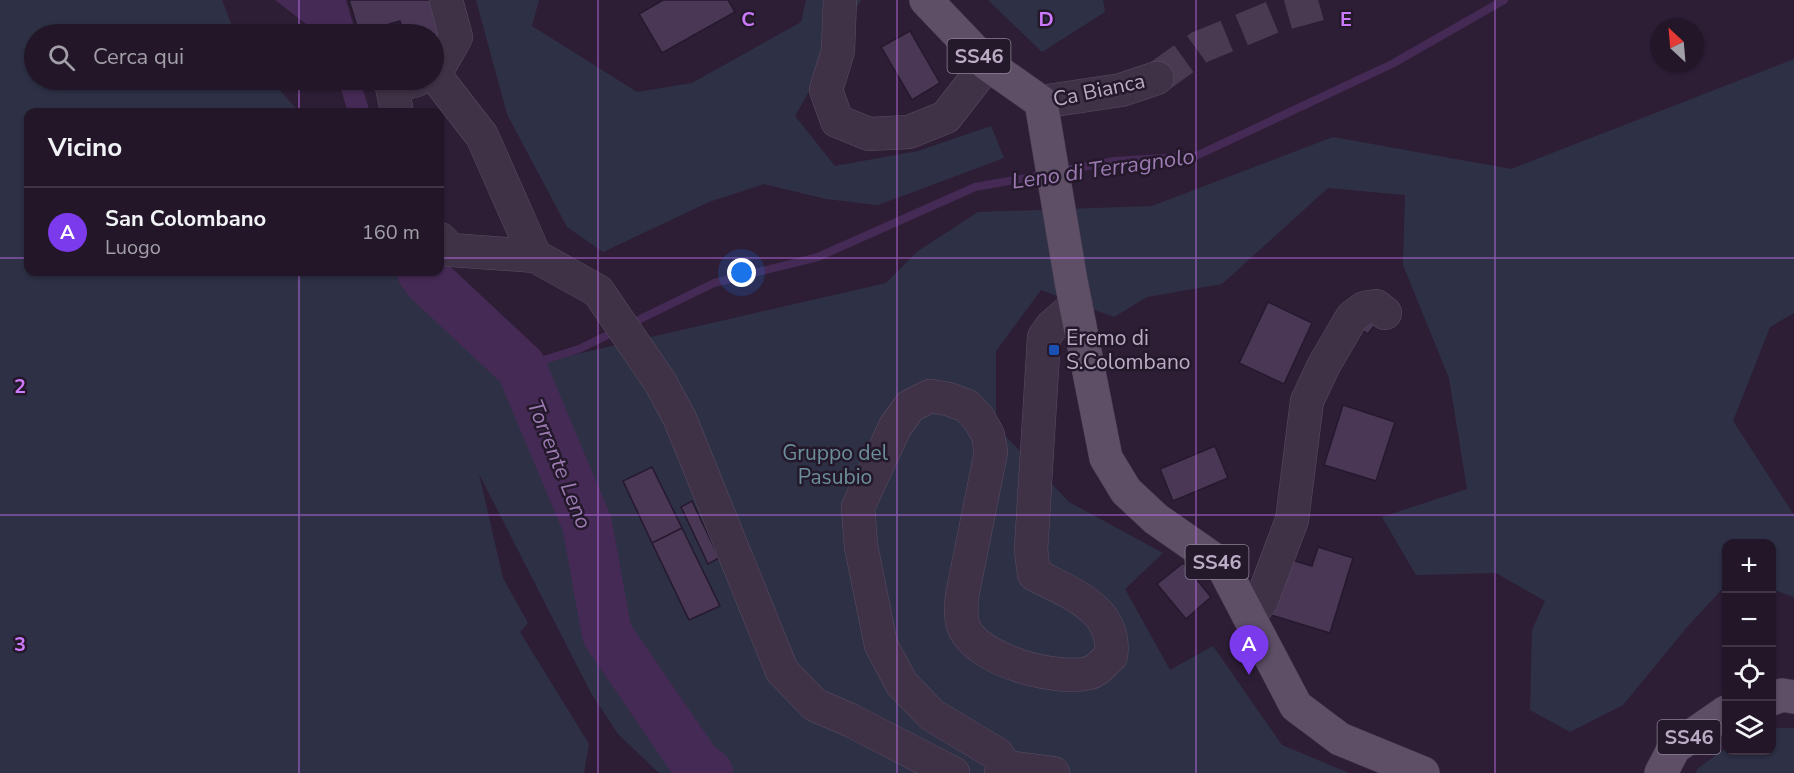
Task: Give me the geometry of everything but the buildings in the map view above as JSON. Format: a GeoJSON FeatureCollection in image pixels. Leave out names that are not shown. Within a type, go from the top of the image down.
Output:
{"type":"FeatureCollection","features":[{"type":"Feature","properties":{"kind":"main road","name":"SS46"},"geometry":{"type":"LineString","coordinates":[[926,0],[987,64],[1043,115],[1106,458],[1126,491],[1156,519],[1222,565],[1296,706],[1340,739],[1423,773]]}},
{"type":"Feature","properties":{"kind":"main road"},"geometry":{"type":"LineString","coordinates":[[1776,698],[1794,697]]}},
{"type":"Feature","properties":{"kind":"main road","name":"SS46"},"geometry":{"type":"LineString","coordinates":[[1661,773],[1674,748],[1722,715]]}},
{"type":"Feature","properties":{"kind":"street"},"geometry":{"type":"LineString","coordinates":[[444,54],[456,37],[446,0]]}},
{"type":"Feature","properties":{"kind":"street"},"geometry":{"type":"LineString","coordinates":[[840,0],[838,51],[826,90],[837,121],[869,134],[909,132],[946,117],[987,64]]}},
{"type":"Feature","properties":{"kind":"street","name":"Ca Bianca"},"geometry":{"type":"LineString","coordinates":[[1043,115],[1157,78]]}},
{"type":"Feature","properties":{"kind":"street"},"geometry":{"type":"LineString","coordinates":[[393,90],[397,108]]}},
{"type":"Feature","properties":{"kind":"street"},"geometry":{"type":"LineString","coordinates":[[441,90],[482,136],[536,256]]}},
{"type":"Feature","properties":{"kind":"street"},"geometry":{"type":"LineString","coordinates":[[444,243],[451,250],[536,256],[598,291],[660,382],[680,419],[782,671],[815,705],[850,720],[953,773]]}},
{"type":"Feature","properties":{"kind":"street"},"geometry":{"type":"LineString","coordinates":[[1053,773],[1003,770],[997,754],[932,715],[902,684],[880,645],[861,546],[858,507],[895,428],[910,406],[930,396],[948,399],[967,406],[980,419],[988,435],[991,452],[962,596],[960,612],[965,629],[979,645],[1034,672],[1065,675],[1091,673],[1111,656],[1113,643],[1102,615],[1088,603],[1034,574],[1031,550],[1044,337],[1074,293]]}},
{"type":"Feature","properties":{"kind":"street"},"geometry":{"type":"LineString","coordinates":[[1248,615],[1261,602],[1292,520],[1307,401],[1324,365],[1352,317],[1364,308],[1376,306],[1385,313]]}},
{"type":"Feature","properties":{"kind":"green space","name":"Gruppo del Pasubio"},"geometry":{"type":"Polygon","coordinates":[[[0,0],[222,0],[231,24],[24,24],[24,90],[280,90],[296,108],[24,108],[24,276],[441,276],[521,367],[886,283],[918,251],[978,212],[1152,206],[1333,137],[1511,169],[1794,59],[1794,313],[1770,327],[1733,421],[1794,515],[1794,597],[1776,590],[1776,539],[1722,539],[1722,589],[1687,627],[1623,705],[1570,732],[1530,710],[1532,630],[1545,601],[1496,573],[1416,575],[1382,517],[1467,489],[1449,378],[1403,265],[1405,195],[1328,188],[1222,284],[1147,297],[1114,317],[1041,290],[996,351],[996,426],[1069,502],[1163,553],[1125,589],[1170,670],[1213,646],[1282,745],[1349,773],[659,773],[618,734],[591,693],[479,474],[503,578],[528,623],[520,632],[589,744],[584,773],[0,773],[0,0]]]}},
{"type":"Feature","properties":{"kind":"green space"},"geometry":{"type":"Polygon","coordinates":[[[476,0],[539,0],[532,26],[637,92],[692,83],[801,22],[806,0],[861,0],[795,116],[835,166],[918,151],[991,126],[1004,158],[878,205],[826,199],[764,184],[709,202],[603,252],[567,227],[507,114],[476,0]]]}},
{"type":"Feature","properties":{"kind":"green space"},"geometry":{"type":"Polygon","coordinates":[[[988,0],[1103,0],[1105,12],[1042,52],[988,0]]]}},
{"type":"Feature","properties":{"kind":"green space"},"geometry":{"type":"Polygon","coordinates":[[[1776,728],[1794,728],[1794,773],[1696,773],[1697,769],[1722,751],[1722,755],[1776,755],[1776,728]]]}},
{"type":"Feature","properties":{"kind":"shaded area"},"geometry":{"type":"Polygon","coordinates":[[[275,0],[346,0],[353,24],[306,24],[275,0]]]}},
{"type":"Feature","properties":{"kind":"shaded area"},"geometry":{"type":"Polygon","coordinates":[[[341,90],[363,90],[369,108],[347,108],[341,90]]]}},
{"type":"Feature","properties":{"kind":"shaded area"},"geometry":{"type":"Polygon","coordinates":[[[415,276],[443,276],[491,317],[459,342],[415,276]]]}},
{"type":"Feature","properties":{"kind":"waterway","name":"Leno di Terragnolo"},"geometry":{"type":"LineString","coordinates":[[1060,171],[1114,161],[1196,156],[1392,64],[1504,0]]}},
{"type":"Feature","properties":{"kind":"waterway","name":"Leno di Terragnolo"},"geometry":{"type":"LineString","coordinates":[[630,324],[714,283],[818,257],[975,187],[1048,174]]}},
{"type":"Feature","properties":{"kind":"waterway","name":"Torrente Leno"},"geometry":{"type":"LineString","coordinates":[[425,276],[521,367],[587,524],[607,634],[696,764],[708,773]]}},
{"type":"Feature","properties":{"kind":"waterway","name":"Leno di Terragnolo"},"geometry":{"type":"LineString","coordinates":[[521,367],[579,349],[616,331]]}},
{"type":"Feature","properties":{"kind":"tunnel"},"geometry":{"type":"LineString","coordinates":[[1157,78],[1200,47],[1273,17],[1334,0]]}},
{"type":"Feature","properties":{"kind":"place","name":"Eremo di S.Colombano"},"geometry":{"type":"Point","coordinates":[1054,350]}},
{"type":"Feature","properties":{"kind":"place","name":"San Colombano"},"geometry":{"type":"Point","coordinates":[1249,675]}}]}
